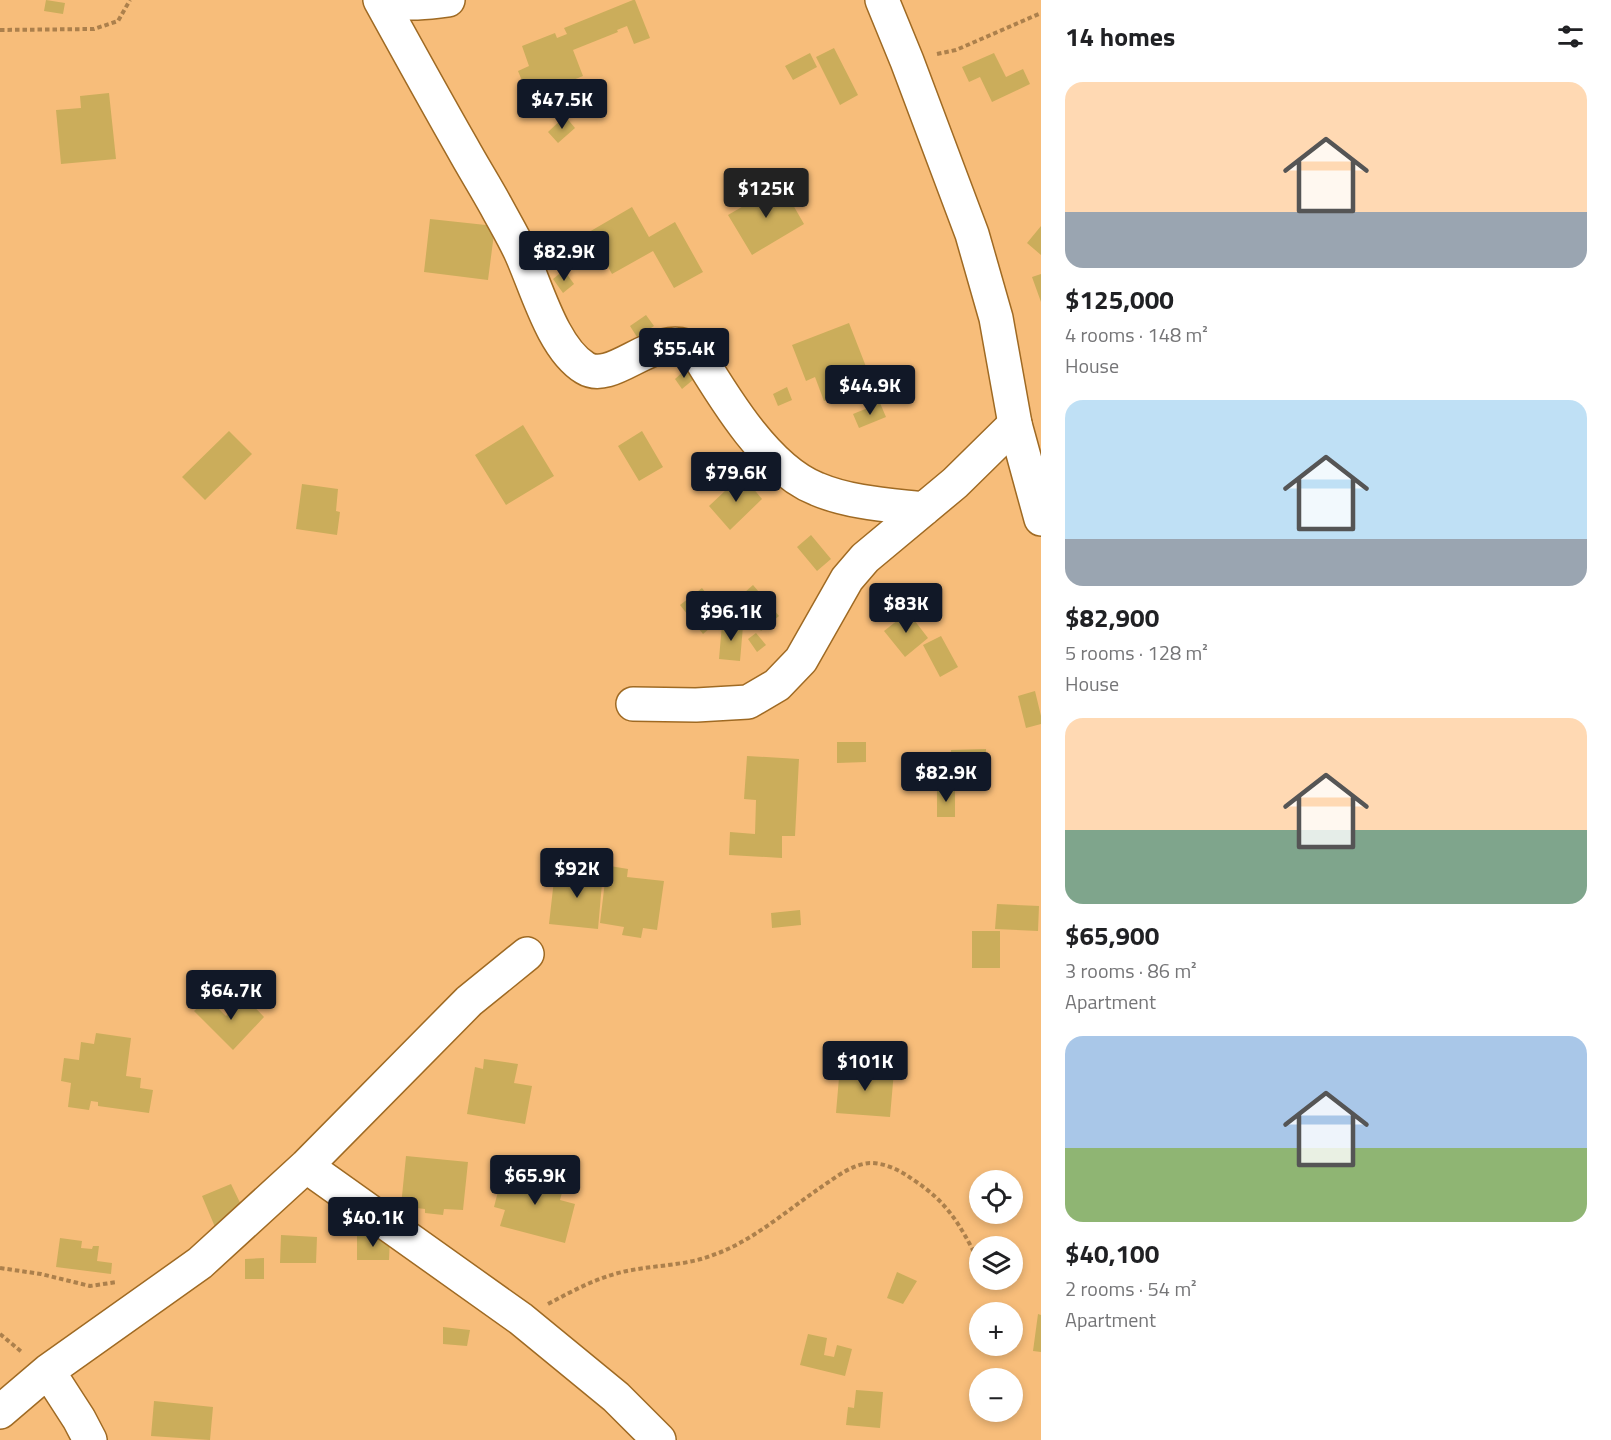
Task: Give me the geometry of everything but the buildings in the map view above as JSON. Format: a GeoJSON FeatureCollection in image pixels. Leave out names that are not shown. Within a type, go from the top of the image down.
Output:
{"type":"FeatureCollection","features":[{"type":"Feature","properties":{"kind":"street"},"geometry":{"type":"LineString","coordinates":[[380,0],[520,250],[551,326],[570,354],[583,367],[591,372],[607,372],[653,349],[674,344],[688,345],[695,350],[730,405],[762,448],[795,478],[815,489],[838,496],[924,509]]}},
{"type":"Feature","properties":{"kind":"street"},"geometry":{"type":"LineString","coordinates":[[387,0],[425,4],[447,0]]}},
{"type":"Feature","properties":{"kind":"street"},"geometry":{"type":"LineString","coordinates":[[882,0],[972,234],[996,318],[1015,424],[1041,519]]}},
{"type":"Feature","properties":{"kind":"street"},"geometry":{"type":"LineString","coordinates":[[633,704],[696,705],[748,702],[777,685],[801,660],[829,608],[847,579],[859,565],[956,483],[1015,424]]}},
{"type":"Feature","properties":{"kind":"street"},"geometry":{"type":"LineString","coordinates":[[0,1412],[48,1371],[200,1263],[306,1166],[417,1051],[469,1001],[527,954]]}},
{"type":"Feature","properties":{"kind":"street"},"geometry":{"type":"LineString","coordinates":[[306,1166],[521,1319],[616,1397],[659,1440]]}},
{"type":"Feature","properties":{"kind":"street"},"geometry":{"type":"LineString","coordinates":[[48,1371],[90,1440]]}},
{"type":"Feature","properties":{"kind":"path"},"geometry":{"type":"LineString","coordinates":[[0,30],[94,29],[118,21],[130,0]]}},
{"type":"Feature","properties":{"kind":"path"},"geometry":{"type":"LineString","coordinates":[[907,61],[956,50],[1041,13]]}},
{"type":"Feature","properties":{"kind":"path"},"geometry":{"type":"LineString","coordinates":[[521,1319],[590,1282],[630,1270],[713,1256],[739,1244],[846,1171],[869,1163],[888,1166],[934,1193],[958,1222],[969,1242]]}},
{"type":"Feature","properties":{"kind":"path"},"geometry":{"type":"LineString","coordinates":[[0,1268],[41,1274],[90,1286],[115,1283],[123,1279]]}}]}
